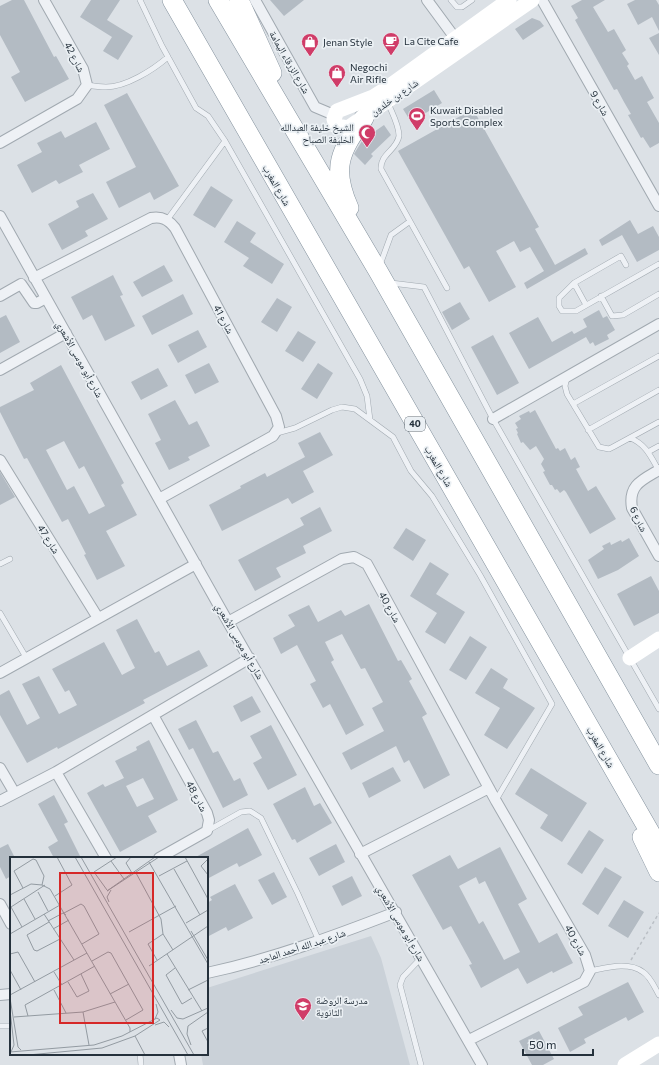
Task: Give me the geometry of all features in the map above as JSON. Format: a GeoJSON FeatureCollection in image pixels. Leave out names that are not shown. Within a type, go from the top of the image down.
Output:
{"type":"FeatureCollection","features":[{"type":"Feature","properties":{"kind":"highway"},"geometry":{"type":"LineString","coordinates":[[164,0],[183,33],[209,67]]}},
{"type":"Feature","properties":{"kind":"highway","name":"شارع المغرب"},"geometry":{"type":"LineString","coordinates":[[172,0],[209,67],[659,848]]}},
{"type":"Feature","properties":{"kind":"highway"},"geometry":{"type":"LineString","coordinates":[[218,0],[295,134],[378,272],[659,765]]}},
{"type":"Feature","properties":{"kind":"highway"},"geometry":{"type":"LineString","coordinates":[[239,0],[269,66],[295,134]]}},
{"type":"Feature","properties":{"kind":"highway"},"geometry":{"type":"LineString","coordinates":[[364,118],[346,143],[338,165],[341,185],[347,204],[378,272]]}},
{"type":"Feature","properties":{"kind":"highway"},"geometry":{"type":"LineString","coordinates":[[603,750],[659,872]]}},
{"type":"Feature","properties":{"kind":"street","name":"شارع 42"},"geometry":{"type":"LineString","coordinates":[[0,143],[77,99],[86,85],[83,69],[44,0]]}},
{"type":"Feature","properties":{"kind":"street","name":"شارع الزرقاء اليمامة"},"geometry":{"type":"LineString","coordinates":[[255,0],[315,107],[334,115]]}},
{"type":"Feature","properties":{"kind":"street"},"geometry":{"type":"LineString","coordinates":[[427,0],[455,38]]}},
{"type":"Feature","properties":{"kind":"street","name":"شارع بن خلدون"},"geometry":{"type":"LineString","coordinates":[[509,0],[378,93],[337,111],[334,115],[335,123],[344,128],[348,128],[532,0]]}},
{"type":"Feature","properties":{"kind":"street","name":"شارع 9"},"geometry":{"type":"LineString","coordinates":[[542,0],[659,206]]}},
{"type":"Feature","properties":{"kind":"street"},"geometry":{"type":"LineString","coordinates":[[34,278],[150,218],[156,217],[167,220]]}},
{"type":"Feature","properties":{"kind":"street","name":"شارع 41"},"geometry":{"type":"LineString","coordinates":[[167,220],[175,228],[276,416],[279,427],[277,433]]}},
{"type":"Feature","properties":{"kind":"street","name":"شارع أبو موسى الأشعري"},"geometry":{"type":"LineString","coordinates":[[1,222],[66,333],[228,622],[250,658],[360,854],[396,912],[482,1065]]}},
{"type":"Feature","properties":{"kind":"street"},"geometry":{"type":"LineString","coordinates":[[0,296],[21,284],[34,303],[46,298]]}},
{"type":"Feature","properties":{"kind":"street"},"geometry":{"type":"LineString","coordinates":[[493,419],[659,324]]}},
{"type":"Feature","properties":{"kind":"street"},"geometry":{"type":"LineString","coordinates":[[0,370],[66,333]]}},
{"type":"Feature","properties":{"kind":"street"},"geometry":{"type":"LineString","coordinates":[[159,499],[277,433]]}},
{"type":"Feature","properties":{"kind":"street","name":"شارع 47"},"geometry":{"type":"LineString","coordinates":[[1,462],[98,618]]}},
{"type":"Feature","properties":{"kind":"street","name":"شارع 6"},"geometry":{"type":"LineString","coordinates":[[659,470],[640,481],[633,489],[630,499],[632,508],[659,556]]}},
{"type":"Feature","properties":{"kind":"street","name":"شارع 40"},"geometry":{"type":"LineString","coordinates":[[228,622],[342,559],[354,557],[366,564],[496,801],[585,955],[590,972]]}},
{"type":"Feature","properties":{"kind":"street"},"geometry":{"type":"LineString","coordinates":[[0,673],[196,564]]}},
{"type":"Feature","properties":{"kind":"street"},"geometry":{"type":"LineString","coordinates":[[630,658],[659,639]]}},
{"type":"Feature","properties":{"kind":"street"},"geometry":{"type":"LineString","coordinates":[[0,801],[14,792],[56,772],[250,658]]}},
{"type":"Feature","properties":{"kind":"street","name":"شارع 48"},"geometry":{"type":"LineString","coordinates":[[153,715],[207,813],[209,820],[208,831]]}},
{"type":"Feature","properties":{"kind":"street"},"geometry":{"type":"LineString","coordinates":[[0,768],[14,792]]}},
{"type":"Feature","properties":{"kind":"street"},"geometry":{"type":"LineString","coordinates":[[56,772],[105,857]]}},
{"type":"Feature","properties":{"kind":"street"},"geometry":{"type":"LineString","coordinates":[[360,854],[489,788]]}},
{"type":"Feature","properties":{"kind":"street"},"geometry":{"type":"LineString","coordinates":[[161,857],[208,831]]}},
{"type":"Feature","properties":{"kind":"street"},"geometry":{"type":"LineString","coordinates":[[0,904],[10,922]]}},
{"type":"Feature","properties":{"kind":"street","name":"شارع عبد الله أحمد الماجد"},"geometry":{"type":"LineString","coordinates":[[208,973],[255,962],[319,942],[396,912]]}},
{"type":"Feature","properties":{"kind":"street"},"geometry":{"type":"LineString","coordinates":[[468,1040],[584,982],[590,972]]}},
{"type":"Feature","properties":{"kind":"street"},"geometry":{"type":"LineString","coordinates":[[0,995],[10,994]]}},
{"type":"Feature","properties":{"kind":"street"},"geometry":{"type":"LineString","coordinates":[[625,1065],[659,1044]]}},
{"type":"Feature","properties":{"kind":"street"},"geometry":{"type":"LineString","coordinates":[[179,1055],[181,1065]]}},
{"type":"Feature","properties":{"kind":"lane"},"geometry":{"type":"LineString","coordinates":[[140,0],[196,108],[208,116],[225,141],[360,379],[367,396],[370,420]]}},
{"type":"Feature","properties":{"kind":"lane"},"geometry":{"type":"LineString","coordinates":[[451,0],[457,6],[462,6],[472,0]]}},
{"type":"Feature","properties":{"kind":"lane"},"geometry":{"type":"LineString","coordinates":[[86,85],[107,87],[135,79],[155,68],[168,56]]}},
{"type":"Feature","properties":{"kind":"lane"},"geometry":{"type":"LineString","coordinates":[[387,102],[398,127],[399,137],[396,145],[382,161],[381,169],[409,222],[447,288]]}},
{"type":"Feature","properties":{"kind":"lane"},"geometry":{"type":"LineString","coordinates":[[167,220],[225,141]]}},
{"type":"Feature","properties":{"kind":"lane"},"geometry":{"type":"LineString","coordinates":[[409,222],[391,235],[378,272],[407,286],[424,287],[493,419],[659,710]]}},
{"type":"Feature","properties":{"kind":"lane"},"geometry":{"type":"LineString","coordinates":[[626,265],[621,256],[574,283],[559,298],[559,306],[562,311],[576,310],[659,264]]}},
{"type":"Feature","properties":{"kind":"lane"},"geometry":{"type":"LineString","coordinates":[[574,283],[586,305]]}},
{"type":"Feature","properties":{"kind":"lane"},"geometry":{"type":"LineString","coordinates":[[601,296],[612,316],[623,315],[659,294]]}},
{"type":"Feature","properties":{"kind":"lane"},"geometry":{"type":"LineString","coordinates":[[573,404],[659,356]]}},
{"type":"Feature","properties":{"kind":"lane"},"geometry":{"type":"LineString","coordinates":[[568,376],[565,386],[573,404],[595,444],[602,449],[613,447],[659,422]]}},
{"type":"Feature","properties":{"kind":"lane"},"geometry":{"type":"LineString","coordinates":[[588,430],[659,390]]}},
{"type":"Feature","properties":{"kind":"lane"},"geometry":{"type":"LineString","coordinates":[[277,433],[295,428],[332,410],[342,407],[355,408],[393,437],[411,471],[432,496],[480,575],[552,704],[496,801]]}},
{"type":"Feature","properties":{"kind":"lane"},"geometry":{"type":"LineString","coordinates":[[630,438],[643,444],[659,470]]}},
{"type":"Feature","properties":{"kind":"lane"},"geometry":{"type":"LineString","coordinates":[[648,452],[659,446]]}},
{"type":"Feature","properties":{"kind":"lane"},"geometry":{"type":"LineString","coordinates":[[0,564],[10,559]]}},
{"type":"Feature","properties":{"kind":"lane"},"geometry":{"type":"LineString","coordinates":[[0,613],[27,659]]}},
{"type":"Feature","properties":{"kind":"lane"},"geometry":{"type":"LineString","coordinates":[[208,831],[241,812],[250,811],[261,818],[298,894],[319,942]]}},
{"type":"Feature","properties":{"kind":"lane"},"geometry":{"type":"LineString","coordinates":[[421,958],[403,977],[400,985],[421,1065]]}},
{"type":"Feature","properties":{"kind":"lane"},"geometry":{"type":"LineString","coordinates":[[590,972],[608,967],[627,967],[644,972],[659,995]]}},
{"type":"Feature","properties":{"kind":"lane"},"geometry":{"type":"LineString","coordinates":[[140,1055],[141,1065]]}},
{"type":"Feature","properties":{"kind":"path"},"geometry":{"type":"LineString","coordinates":[[627,967],[659,913]]}},
{"type":"Feature","properties":{"kind":"shaded area","name":"مدرسة الروضة الثانوية"},"geometry":{"type":"Polygon","coordinates":[[[371,936],[381,958],[410,1065],[203,1065],[201,1055],[208,1055],[208,988],[371,936]]]}},
{"type":"Feature","properties":{"kind":"building"},"geometry":{"type":"Polygon","coordinates":[[[12,0],[24,0],[54,57],[56,56],[69,79],[25,102],[11,77],[20,72],[0,35],[0,6],[12,0]]]}},
{"type":"Feature","properties":{"kind":"building"},"geometry":{"type":"Polygon","coordinates":[[[91,0],[120,0],[107,20],[133,36],[118,60],[103,51],[112,37],[80,17],[91,0]]]}},
{"type":"Feature","properties":{"kind":"building"},"geometry":{"type":"Polygon","coordinates":[[[270,0],[304,0],[284,16],[270,0]]]}},
{"type":"Feature","properties":{"kind":"building"},"geometry":{"type":"Polygon","coordinates":[[[582,0],[605,0],[593,7],[608,32],[614,29],[626,50],[622,53],[629,64],[627,66],[635,80],[642,76],[654,98],[647,102],[659,123],[659,143],[650,148],[643,137],[641,138],[628,115],[631,114],[617,89],[614,90],[575,20],[578,18],[571,6],[582,0]]]}},
{"type":"Feature","properties":{"kind":"building"},"geometry":{"type":"Polygon","coordinates":[[[635,0],[656,0],[659,5],[659,31],[652,17],[638,25],[627,4],[635,0]]]}},
{"type":"Feature","properties":{"kind":"building"},"geometry":{"type":"Polygon","coordinates":[[[532,18],[540,21],[544,26],[523,40],[515,29],[532,18]]]}},
{"type":"Feature","properties":{"kind":"building"},"geometry":{"type":"Polygon","coordinates":[[[659,33],[659,55],[649,38],[659,33]]]}},
{"type":"Feature","properties":{"kind":"building"},"geometry":{"type":"Polygon","coordinates":[[[434,90],[442,103],[411,122],[403,109],[434,90]]]}},
{"type":"Feature","properties":{"kind":"building"},"geometry":{"type":"Polygon","coordinates":[[[127,93],[179,186],[154,200],[150,192],[119,208],[106,182],[136,167],[104,105],[127,93]]]}},
{"type":"Feature","properties":{"kind":"building"},"geometry":{"type":"Polygon","coordinates":[[[473,109],[539,227],[535,229],[555,265],[585,248],[588,254],[527,289],[524,283],[544,271],[530,247],[520,252],[514,241],[496,251],[516,287],[489,302],[469,266],[464,269],[398,151],[473,109]]]}},
{"type":"Feature","properties":{"kind":"building"},"geometry":{"type":"Polygon","coordinates":[[[96,122],[110,149],[79,165],[83,172],[59,184],[56,180],[32,193],[17,165],[42,152],[37,143],[61,131],[65,138],[96,122]]]}},
{"type":"Feature","properties":{"kind":"building","name":"الشيخ خليفة العبدالله الخليفة الصباح"},"geometry":{"type":"Polygon","coordinates":[[[384,125],[391,135],[371,154],[373,156],[365,165],[354,154],[369,132],[371,134],[384,125]]]}},
{"type":"Feature","properties":{"kind":"building"},"geometry":{"type":"Polygon","coordinates":[[[211,186],[233,200],[215,228],[193,215],[211,186]]]}},
{"type":"Feature","properties":{"kind":"building"},"geometry":{"type":"Polygon","coordinates":[[[93,193],[108,219],[85,231],[88,236],[62,250],[48,224],[79,207],[76,201],[93,193]]]}},
{"type":"Feature","properties":{"kind":"building"},"geometry":{"type":"Polygon","coordinates":[[[630,220],[638,234],[653,226],[659,237],[659,250],[637,262],[622,235],[602,246],[599,240],[630,220]]]}},
{"type":"Feature","properties":{"kind":"building"},"geometry":{"type":"Polygon","coordinates":[[[237,221],[256,233],[250,242],[284,264],[272,284],[243,266],[249,258],[224,242],[237,221]]]}},
{"type":"Feature","properties":{"kind":"building"},"geometry":{"type":"Polygon","coordinates":[[[164,265],[173,281],[142,297],[133,282],[164,265]]]}},
{"type":"Feature","properties":{"kind":"building"},"geometry":{"type":"Polygon","coordinates":[[[113,275],[123,295],[120,296],[135,326],[105,341],[92,315],[83,320],[71,297],[113,275]]]}},
{"type":"Feature","properties":{"kind":"building"},"geometry":{"type":"Polygon","coordinates":[[[183,294],[193,314],[152,335],[142,316],[183,294]]]}},
{"type":"Feature","properties":{"kind":"building"},"geometry":{"type":"Polygon","coordinates":[[[277,298],[292,307],[277,332],[261,322],[277,298]]]}},
{"type":"Feature","properties":{"kind":"building"},"geometry":{"type":"Polygon","coordinates":[[[460,302],[470,319],[452,330],[442,312],[460,302]]]}},
{"type":"Feature","properties":{"kind":"building"},"geometry":{"type":"Polygon","coordinates":[[[599,310],[603,318],[607,316],[615,330],[607,335],[609,339],[595,346],[593,342],[590,344],[586,337],[529,369],[509,333],[538,317],[552,342],[572,331],[574,334],[587,327],[583,319],[599,310]]]}},
{"type":"Feature","properties":{"kind":"building"},"geometry":{"type":"Polygon","coordinates":[[[6,315],[20,342],[0,353],[0,318],[6,315]]]}},
{"type":"Feature","properties":{"kind":"building"},"geometry":{"type":"Polygon","coordinates":[[[198,330],[207,347],[178,363],[168,345],[198,330]]]}},
{"type":"Feature","properties":{"kind":"building"},"geometry":{"type":"Polygon","coordinates":[[[298,331],[316,342],[303,362],[285,351],[298,331]]]}},
{"type":"Feature","properties":{"kind":"building"},"geometry":{"type":"Polygon","coordinates":[[[493,335],[519,383],[497,395],[471,347],[493,335]]]}},
{"type":"Feature","properties":{"kind":"building"},"geometry":{"type":"Polygon","coordinates":[[[209,363],[219,382],[195,394],[185,375],[209,363]]]}},
{"type":"Feature","properties":{"kind":"building"},"geometry":{"type":"Polygon","coordinates":[[[318,363],[333,373],[317,399],[301,389],[318,363]]]}},
{"type":"Feature","properties":{"kind":"building"},"geometry":{"type":"Polygon","coordinates":[[[61,365],[124,483],[121,485],[137,515],[106,531],[125,566],[97,580],[84,555],[86,554],[68,519],[62,522],[27,458],[24,459],[0,412],[0,407],[34,390],[30,383],[61,365]],[[64,441],[46,450],[67,490],[74,486],[89,514],[105,506],[84,466],[79,469],[64,441]]]}},
{"type":"Feature","properties":{"kind":"building"},"geometry":{"type":"Polygon","coordinates":[[[158,368],[168,386],[141,400],[131,382],[158,368]]]}},
{"type":"Feature","properties":{"kind":"building"},"geometry":{"type":"Polygon","coordinates":[[[175,400],[189,425],[197,421],[210,446],[188,457],[190,460],[169,470],[155,443],[161,440],[148,414],[175,400]]]}},
{"type":"Feature","properties":{"kind":"building"},"geometry":{"type":"Polygon","coordinates":[[[535,410],[556,449],[558,448],[560,451],[565,448],[571,460],[575,457],[580,467],[576,469],[588,491],[596,486],[616,519],[590,534],[566,492],[564,490],[560,493],[557,489],[555,490],[552,485],[550,485],[543,472],[545,471],[541,464],[544,459],[536,446],[530,450],[523,442],[521,443],[516,429],[518,428],[515,423],[521,419],[519,416],[535,410]]]}},
{"type":"Feature","properties":{"kind":"building"},"geometry":{"type":"Polygon","coordinates":[[[320,432],[333,455],[303,471],[314,492],[292,504],[288,498],[222,531],[209,505],[265,473],[267,477],[305,457],[298,443],[320,432]]]}},
{"type":"Feature","properties":{"kind":"building"},"geometry":{"type":"Polygon","coordinates":[[[0,472],[15,497],[0,505],[0,472]]]}},
{"type":"Feature","properties":{"kind":"building"},"geometry":{"type":"Polygon","coordinates":[[[320,507],[332,531],[303,546],[306,553],[276,568],[281,577],[255,591],[238,560],[304,525],[300,518],[320,507]]]}},
{"type":"Feature","properties":{"kind":"building"},"geometry":{"type":"Polygon","coordinates":[[[406,528],[426,540],[413,561],[393,548],[406,528]]]}},
{"type":"Feature","properties":{"kind":"building"},"geometry":{"type":"Polygon","coordinates":[[[629,538],[639,556],[618,570],[598,579],[588,560],[604,549],[602,546],[610,542],[611,545],[621,540],[622,542],[629,538]]]}},
{"type":"Feature","properties":{"kind":"building"},"geometry":{"type":"Polygon","coordinates":[[[430,562],[449,574],[436,594],[465,612],[445,644],[425,632],[437,613],[410,596],[430,562]]]}},
{"type":"Feature","properties":{"kind":"building"},"geometry":{"type":"Polygon","coordinates":[[[651,576],[659,591],[659,613],[634,626],[617,594],[651,576]]]}},
{"type":"Feature","properties":{"kind":"building"},"geometry":{"type":"Polygon","coordinates":[[[369,604],[398,661],[401,660],[412,679],[409,681],[427,714],[422,717],[450,775],[424,789],[409,760],[404,763],[396,746],[351,770],[342,753],[384,731],[372,708],[383,702],[365,668],[361,669],[342,634],[325,642],[334,660],[331,662],[364,725],[346,735],[330,704],[323,708],[310,684],[316,681],[297,645],[281,654],[273,638],[295,626],[288,615],[309,605],[318,622],[341,610],[345,616],[369,604]]]}},
{"type":"Feature","properties":{"kind":"building"},"geometry":{"type":"Polygon","coordinates":[[[137,619],[155,653],[159,651],[167,666],[199,650],[208,666],[143,700],[145,703],[58,749],[57,747],[27,763],[0,715],[0,695],[9,690],[27,725],[40,718],[22,684],[39,676],[59,714],[77,705],[69,690],[65,692],[52,669],[104,642],[122,675],[135,668],[116,630],[137,619]]]}},
{"type":"Feature","properties":{"kind":"building"},"geometry":{"type":"Polygon","coordinates":[[[470,636],[487,647],[466,680],[449,670],[470,636]]]}},
{"type":"Feature","properties":{"kind":"building"},"geometry":{"type":"Polygon","coordinates":[[[491,668],[508,679],[503,688],[535,708],[507,749],[484,735],[500,708],[475,693],[491,668]]]}},
{"type":"Feature","properties":{"kind":"building"},"geometry":{"type":"Polygon","coordinates":[[[252,696],[261,712],[241,722],[233,706],[252,696]]]}},
{"type":"Feature","properties":{"kind":"building"},"geometry":{"type":"Polygon","coordinates":[[[196,720],[213,753],[218,751],[234,781],[240,778],[248,795],[223,808],[193,748],[189,750],[178,729],[196,720]]]}},
{"type":"Feature","properties":{"kind":"building"},"geometry":{"type":"Polygon","coordinates":[[[271,725],[297,775],[268,790],[253,763],[262,758],[250,736],[271,725]]]}},
{"type":"Feature","properties":{"kind":"building"},"geometry":{"type":"Polygon","coordinates":[[[149,740],[178,800],[148,816],[157,832],[120,852],[87,793],[103,784],[105,787],[124,778],[115,761],[137,750],[136,747],[149,740]],[[143,778],[126,786],[137,807],[154,799],[143,778]]]}},
{"type":"Feature","properties":{"kind":"building"},"geometry":{"type":"Polygon","coordinates":[[[393,767],[401,781],[369,798],[362,783],[393,767]]]}},
{"type":"Feature","properties":{"kind":"building"},"geometry":{"type":"Polygon","coordinates":[[[531,768],[587,803],[562,842],[540,828],[548,815],[515,794],[531,768]]]}},
{"type":"Feature","properties":{"kind":"building"},"geometry":{"type":"Polygon","coordinates":[[[305,787],[314,806],[320,803],[332,823],[297,843],[295,839],[292,840],[273,804],[305,787]]]}},
{"type":"Feature","properties":{"kind":"building"},"geometry":{"type":"Polygon","coordinates":[[[54,795],[68,822],[64,824],[80,857],[53,857],[48,847],[58,841],[38,804],[54,795]]]}},
{"type":"Feature","properties":{"kind":"building"},"geometry":{"type":"Polygon","coordinates":[[[248,828],[262,855],[239,867],[237,863],[208,878],[208,857],[196,857],[248,828]]]}},
{"type":"Feature","properties":{"kind":"building"},"geometry":{"type":"Polygon","coordinates":[[[589,830],[604,840],[582,874],[567,864],[589,830]]]}},
{"type":"Feature","properties":{"kind":"building"},"geometry":{"type":"Polygon","coordinates":[[[8,844],[14,857],[10,857],[10,877],[6,879],[0,867],[0,848],[8,844]]]}},
{"type":"Feature","properties":{"kind":"building"},"geometry":{"type":"Polygon","coordinates":[[[336,844],[345,862],[319,876],[309,858],[336,844]]]}},
{"type":"Feature","properties":{"kind":"building"},"geometry":{"type":"Polygon","coordinates":[[[500,847],[527,899],[518,904],[539,943],[557,933],[573,963],[553,973],[552,971],[527,984],[518,968],[481,988],[469,965],[472,964],[451,926],[443,930],[412,875],[450,855],[458,869],[500,847]],[[476,877],[459,886],[479,924],[483,921],[504,960],[520,952],[485,881],[479,884],[476,877]]]}},
{"type":"Feature","properties":{"kind":"building"},"geometry":{"type":"Polygon","coordinates":[[[605,867],[622,877],[598,915],[582,904],[605,867]]]}},
{"type":"Feature","properties":{"kind":"building"},"geometry":{"type":"Polygon","coordinates":[[[274,872],[287,897],[272,905],[258,880],[274,872]]]}},
{"type":"Feature","properties":{"kind":"building"},"geometry":{"type":"Polygon","coordinates":[[[352,876],[362,896],[342,906],[332,886],[352,876]]]}},
{"type":"Feature","properties":{"kind":"building"},"geometry":{"type":"Polygon","coordinates":[[[235,884],[253,918],[228,931],[226,927],[208,936],[208,902],[212,900],[210,897],[235,884]]]}},
{"type":"Feature","properties":{"kind":"building"},"geometry":{"type":"Polygon","coordinates":[[[624,900],[644,912],[628,938],[608,926],[624,900]]]}},
{"type":"Feature","properties":{"kind":"building"},"geometry":{"type":"Polygon","coordinates":[[[628,982],[644,1012],[628,1021],[626,1017],[584,1039],[586,1043],[570,1052],[558,1028],[583,1015],[578,1007],[628,982]]]}},
{"type":"Feature","properties":{"kind":"building"},"geometry":{"type":"Polygon","coordinates":[[[539,1031],[554,1059],[543,1065],[532,1065],[519,1041],[539,1031]]]}},
{"type":"Feature","properties":{"kind":"place","name":"La Cite Cafe"},"geometry":{"type":"Point","coordinates":[391,56]}},
{"type":"Feature","properties":{"kind":"place","name":"Jenan Style"},"geometry":{"type":"Point","coordinates":[310,57]}},
{"type":"Feature","properties":{"kind":"place","name":"Negochi Air Rifle"},"geometry":{"type":"Point","coordinates":[337,88]}},
{"type":"Feature","properties":{"kind":"place","name":"Kuwait Disabled Sports Complex"},"geometry":{"type":"Point","coordinates":[417,131]}},
{"type":"Feature","properties":{"kind":"place","name":"الشيخ خليفة العبدالله الخليفة الصباح"},"geometry":{"type":"Point","coordinates":[367,148]}},
{"type":"Feature","properties":{"kind":"place","name":"مدرسة الروضة الثانوية"},"geometry":{"type":"Point","coordinates":[303,1021]}}]}
